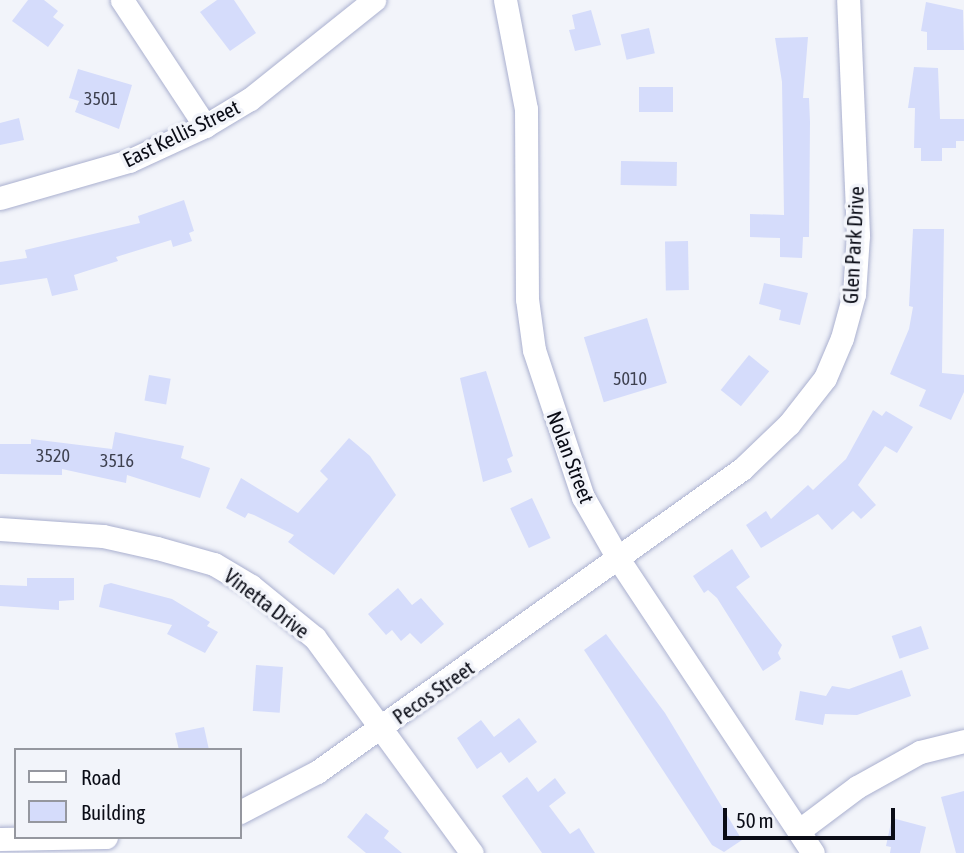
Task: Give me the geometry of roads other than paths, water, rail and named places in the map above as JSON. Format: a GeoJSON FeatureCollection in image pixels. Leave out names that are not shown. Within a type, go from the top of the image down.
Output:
{"type":"FeatureCollection","features":[{"type":"Feature","properties":{"kind":"street"},"geometry":{"type":"LineString","coordinates":[[122,0],[205,125]]}},
{"type":"Feature","properties":{"kind":"street","name":"East Kellis Street"},"geometry":{"type":"LineString","coordinates":[[0,198],[129,161],[205,125],[250,99],[374,0]]}},
{"type":"Feature","properties":{"kind":"street","name":"Nolan Street"},"geometry":{"type":"LineString","coordinates":[[505,0],[526,109],[527,299],[534,350],[583,497],[620,560],[801,829],[813,853]]}},
{"type":"Feature","properties":{"kind":"street","name":"Glen Park Drive"},"geometry":{"type":"LineString","coordinates":[[620,560],[742,469],[789,424],[825,378],[842,338],[854,294],[858,235],[855,82],[848,0]]}},
{"type":"Feature","properties":{"kind":"street","name":"Vinetta Drive"},"geometry":{"type":"LineString","coordinates":[[0,528],[103,536],[214,564],[251,586],[315,638],[472,853]]}},
{"type":"Feature","properties":{"kind":"street","name":"Pecos Street"},"geometry":{"type":"LineString","coordinates":[[242,811],[317,772],[620,560]]}},
{"type":"Feature","properties":{"kind":"street"},"geometry":{"type":"LineString","coordinates":[[801,829],[857,787],[920,752],[964,741]]}}]}
